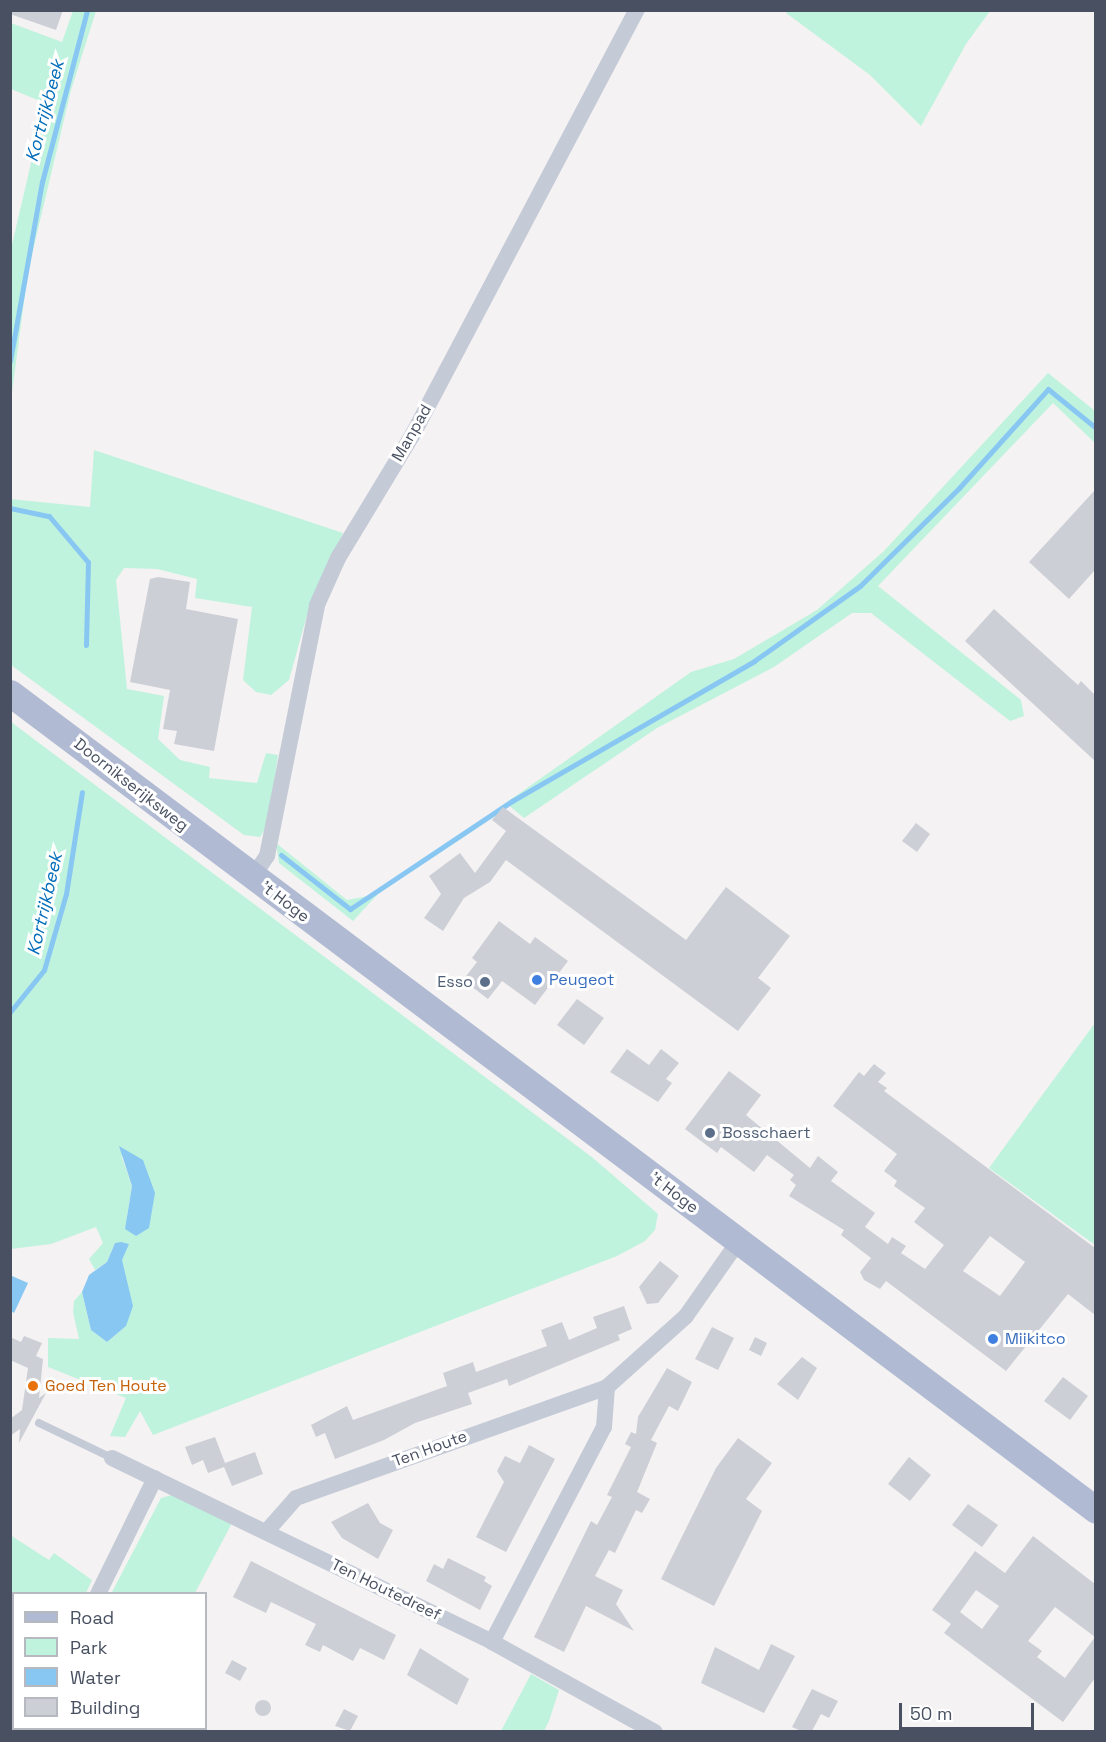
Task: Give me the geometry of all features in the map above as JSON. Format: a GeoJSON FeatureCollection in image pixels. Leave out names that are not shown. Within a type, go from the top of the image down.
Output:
{"type":"FeatureCollection","features":[{"type":"Feature","properties":{"kind":"main road","name":"Doornikserijksweg"},"geometry":{"type":"LineString","coordinates":[[10,693],[252,878]]}},
{"type":"Feature","properties":{"kind":"main road","name":"'t Hoge"},"geometry":{"type":"LineString","coordinates":[[252,878],[1095,1510]]}},
{"type":"Feature","properties":{"kind":"street","name":"Manpad"},"geometry":{"type":"LineString","coordinates":[[252,878],[267,856],[316,606],[338,558],[413,434],[637,10]]}},
{"type":"Feature","properties":{"kind":"street","name":"Ten Houte"},"geometry":{"type":"LineString","coordinates":[[266,1532],[296,1498],[607,1387],[686,1316],[738,1242]]}},
{"type":"Feature","properties":{"kind":"street"},"geometry":{"type":"LineString","coordinates":[[492,1642],[604,1426],[607,1387]]}},
{"type":"Feature","properties":{"kind":"street","name":"Ten Houtedreef"},"geometry":{"type":"LineString","coordinates":[[112,1458],[492,1642],[655,1731]]}},
{"type":"Feature","properties":{"kind":"street"},"geometry":{"type":"LineString","coordinates":[[98,1592],[155,1478]]}},
{"type":"Feature","properties":{"kind":"lane"},"geometry":{"type":"LineString","coordinates":[[39,1423],[112,1458]]}},
{"type":"Feature","properties":{"kind":"green space"},"geometry":{"type":"Polygon","coordinates":[[[789,10],[990,11],[966,44],[921,126],[870,75],[786,13],[789,10]]]}},
{"type":"Feature","properties":{"kind":"green space"},"geometry":{"type":"Polygon","coordinates":[[[73,11],[96,11],[71,90],[28,271],[11,400],[11,249],[45,103],[11,89],[11,23],[62,42],[73,11]]]}},
{"type":"Feature","properties":{"kind":"green space"},"geometry":{"type":"Polygon","coordinates":[[[1048,373],[1095,411],[1095,443],[1053,403],[878,586],[1021,700],[1024,716],[1010,721],[871,613],[852,613],[774,667],[657,728],[524,818],[506,803],[691,672],[734,659],[817,610],[884,551],[1048,373]]]}},
{"type":"Feature","properties":{"kind":"green space"},"geometry":{"type":"Polygon","coordinates":[[[94,450],[343,533],[307,615],[289,680],[271,695],[256,692],[243,680],[252,607],[195,598],[197,579],[157,569],[124,568],[116,580],[127,689],[164,696],[158,739],[180,760],[210,767],[209,778],[257,783],[266,753],[278,755],[268,824],[260,837],[244,835],[11,665],[10,499],[90,507],[94,450]]]}},
{"type":"Feature","properties":{"kind":"green space"},"geometry":{"type":"Polygon","coordinates":[[[11,722],[593,1158],[658,1214],[655,1230],[645,1241],[617,1256],[153,1435],[140,1411],[125,1437],[110,1436],[126,1398],[48,1367],[48,1338],[79,1339],[73,1312],[74,1301],[82,1292],[91,1330],[107,1342],[126,1326],[128,1288],[115,1243],[107,1262],[95,1270],[89,1259],[103,1243],[96,1227],[51,1244],[11,1249],[11,722]],[[121,1155],[132,1186],[127,1216],[155,1193],[121,1155]]]}},
{"type":"Feature","properties":{"kind":"green space"},"geometry":{"type":"Polygon","coordinates":[[[276,843],[347,900],[378,894],[353,921],[279,863],[276,843]]]}},
{"type":"Feature","properties":{"kind":"green space"},"geometry":{"type":"Polygon","coordinates":[[[1095,1023],[1095,1245],[989,1168],[1095,1023]]]}},
{"type":"Feature","properties":{"kind":"green space"},"geometry":{"type":"Polygon","coordinates":[[[172,1495],[232,1523],[196,1592],[112,1592],[161,1498],[172,1495]]]}},
{"type":"Feature","properties":{"kind":"green space"},"geometry":{"type":"Polygon","coordinates":[[[10,1535],[49,1560],[54,1553],[92,1580],[86,1592],[12,1592],[12,1656],[10,1535]]]}},
{"type":"Feature","properties":{"kind":"green space"},"geometry":{"type":"Polygon","coordinates":[[[531,1674],[559,1690],[544,1731],[501,1731],[531,1674]]]}},
{"type":"Feature","properties":{"kind":"water"},"geometry":{"type":"Polygon","coordinates":[[[119,1146],[143,1160],[155,1193],[149,1228],[136,1236],[125,1229],[132,1186],[119,1146]]]}},
{"type":"Feature","properties":{"kind":"water"},"geometry":{"type":"Polygon","coordinates":[[[115,1243],[129,1244],[122,1260],[133,1306],[126,1326],[107,1342],[91,1330],[82,1292],[89,1275],[107,1262],[115,1243]]]}},
{"type":"Feature","properties":{"kind":"water"},"geometry":{"type":"Polygon","coordinates":[[[12,1276],[28,1283],[14,1313],[11,1311],[12,1276]]]}},
{"type":"Feature","properties":{"kind":"building"},"geometry":{"type":"Polygon","coordinates":[[[10,10],[63,10],[56,30],[10,14],[10,10]]]}},
{"type":"Feature","properties":{"kind":"building"},"geometry":{"type":"Polygon","coordinates":[[[1095,490],[1095,570],[1069,599],[1029,562],[1095,490]]]}},
{"type":"Feature","properties":{"kind":"building"},"geometry":{"type":"Polygon","coordinates":[[[158,577],[190,582],[186,609],[238,619],[214,751],[174,744],[177,731],[163,729],[170,690],[130,682],[150,579],[158,577]]]}},
{"type":"Feature","properties":{"kind":"building"},"geometry":{"type":"Polygon","coordinates":[[[994,609],[1078,685],[1081,681],[1095,695],[1095,761],[965,641],[994,609]]]}},
{"type":"Feature","properties":{"kind":"building"},"geometry":{"type":"Polygon","coordinates":[[[503,807],[686,940],[726,887],[790,936],[758,978],[771,988],[738,1031],[506,860],[490,882],[464,898],[443,931],[424,918],[441,894],[429,876],[460,853],[475,873],[506,831],[492,820],[503,807]]]}},
{"type":"Feature","properties":{"kind":"building"},"geometry":{"type":"Polygon","coordinates":[[[916,823],[930,834],[917,852],[902,841],[916,823]]]}},
{"type":"Feature","properties":{"kind":"building"},"geometry":{"type":"Polygon","coordinates":[[[499,921],[530,944],[535,937],[568,961],[535,1005],[502,981],[488,999],[463,980],[477,962],[472,958],[499,921]]]}},
{"type":"Feature","properties":{"kind":"building"},"geometry":{"type":"Polygon","coordinates":[[[577,999],[604,1018],[584,1045],[557,1025],[577,999]]]}},
{"type":"Feature","properties":{"kind":"building"},"geometry":{"type":"Polygon","coordinates":[[[627,1049],[649,1065],[661,1049],[679,1063],[666,1079],[672,1083],[658,1102],[610,1072],[627,1049]]]}},
{"type":"Feature","properties":{"kind":"building"},"geometry":{"type":"Polygon","coordinates":[[[874,1064],[886,1073],[878,1082],[887,1088],[884,1091],[1095,1248],[1095,1315],[1068,1294],[1006,1371],[886,1281],[880,1289],[864,1280],[860,1272],[871,1258],[841,1235],[844,1230],[789,1196],[796,1185],[790,1180],[794,1175],[767,1155],[754,1172],[721,1147],[717,1153],[685,1129],[729,1071],[761,1095],[746,1115],[810,1168],[818,1156],[838,1172],[831,1181],[875,1213],[865,1227],[888,1244],[892,1237],[906,1246],[901,1253],[925,1269],[944,1245],[914,1222],[925,1208],[894,1186],[897,1181],[884,1171],[897,1154],[833,1106],[859,1072],[864,1076],[874,1064]],[[990,1236],[963,1271],[1000,1296],[1025,1262],[990,1236]]]}},
{"type":"Feature","properties":{"kind":"building"},"geometry":{"type":"Polygon","coordinates":[[[660,1261],[679,1276],[658,1303],[647,1304],[639,1287],[660,1261]]]}},
{"type":"Feature","properties":{"kind":"building"},"geometry":{"type":"Polygon","coordinates":[[[624,1306],[632,1329],[618,1335],[620,1340],[509,1386],[507,1379],[468,1393],[472,1404],[415,1423],[384,1440],[335,1459],[325,1433],[316,1437],[311,1425],[347,1406],[353,1420],[447,1386],[443,1373],[473,1362],[476,1372],[547,1346],[541,1330],[562,1322],[569,1340],[597,1328],[593,1317],[624,1306]]]}},
{"type":"Feature","properties":{"kind":"building"},"geometry":{"type":"Polygon","coordinates":[[[712,1327],[734,1338],[718,1370],[695,1359],[712,1327]]]}},
{"type":"Feature","properties":{"kind":"building","name":"Goed Ten Houte"},"geometry":{"type":"Polygon","coordinates":[[[24,1336],[42,1343],[36,1356],[43,1359],[39,1398],[46,1393],[19,1443],[20,1429],[10,1436],[10,1419],[22,1410],[28,1368],[10,1360],[10,1337],[21,1342],[24,1336]]]}},
{"type":"Feature","properties":{"kind":"building"},"geometry":{"type":"Polygon","coordinates":[[[755,1337],[767,1343],[761,1356],[749,1350],[755,1337]]]}},
{"type":"Feature","properties":{"kind":"building"},"geometry":{"type":"Polygon","coordinates":[[[802,1357],[817,1368],[798,1400],[777,1384],[802,1357]]]}},
{"type":"Feature","properties":{"kind":"building"},"geometry":{"type":"Polygon","coordinates":[[[667,1368],[692,1382],[678,1411],[669,1406],[651,1440],[657,1443],[637,1492],[650,1499],[642,1513],[636,1510],[615,1553],[609,1550],[595,1576],[623,1590],[616,1604],[634,1631],[586,1606],[564,1652],[534,1637],[591,1521],[597,1525],[612,1497],[607,1495],[631,1447],[625,1444],[631,1432],[636,1434],[638,1417],[667,1368]]]}},
{"type":"Feature","properties":{"kind":"building"},"geometry":{"type":"Polygon","coordinates":[[[1063,1377],[1088,1396],[1070,1420],[1044,1401],[1063,1377]]]}},
{"type":"Feature","properties":{"kind":"building"},"geometry":{"type":"Polygon","coordinates":[[[215,1437],[225,1463],[255,1452],[263,1474],[232,1486],[224,1467],[208,1473],[203,1460],[192,1465],[185,1447],[215,1437]]]}},
{"type":"Feature","properties":{"kind":"building"},"geometry":{"type":"Polygon","coordinates":[[[738,1438],[772,1463],[746,1499],[762,1511],[714,1606],[661,1579],[716,1468],[738,1438]]]}},
{"type":"Feature","properties":{"kind":"building"},"geometry":{"type":"Polygon","coordinates":[[[529,1445],[555,1459],[506,1552],[476,1537],[504,1482],[497,1471],[505,1456],[520,1463],[529,1445]]]}},
{"type":"Feature","properties":{"kind":"building"},"geometry":{"type":"Polygon","coordinates":[[[909,1457],[931,1475],[910,1501],[888,1484],[909,1457]]]}},
{"type":"Feature","properties":{"kind":"building"},"geometry":{"type":"Polygon","coordinates":[[[368,1503],[380,1523],[393,1530],[378,1559],[342,1538],[331,1522],[368,1503]]]}},
{"type":"Feature","properties":{"kind":"building"},"geometry":{"type":"Polygon","coordinates":[[[968,1504],[998,1525],[982,1547],[952,1525],[968,1504]]]}},
{"type":"Feature","properties":{"kind":"building"},"geometry":{"type":"Polygon","coordinates":[[[1033,1536],[1095,1584],[1095,1637],[1095,1678],[1063,1722],[944,1633],[951,1624],[932,1610],[975,1551],[1005,1573],[1033,1536]],[[976,1590],[960,1612],[982,1629],[999,1606],[976,1590]],[[1055,1607],[1028,1641],[1042,1651],[1037,1657],[1065,1678],[1095,1637],[1055,1607]]]}},
{"type":"Feature","properties":{"kind":"building"},"geometry":{"type":"Polygon","coordinates":[[[448,1558],[486,1577],[484,1581],[492,1586],[480,1610],[426,1581],[434,1564],[443,1569],[448,1558]]]}},
{"type":"Feature","properties":{"kind":"building"},"geometry":{"type":"Polygon","coordinates":[[[251,1561],[396,1635],[384,1660],[360,1648],[353,1661],[323,1645],[320,1652],[305,1645],[316,1624],[271,1602],[266,1613],[233,1597],[251,1561]]]}},
{"type":"Feature","properties":{"kind":"building"},"geometry":{"type":"Polygon","coordinates":[[[771,1644],[795,1656],[764,1713],[701,1683],[715,1647],[759,1670],[771,1644]]]}},
{"type":"Feature","properties":{"kind":"building"},"geometry":{"type":"Polygon","coordinates":[[[420,1648],[469,1679],[457,1705],[407,1675],[420,1648]]]}},
{"type":"Feature","properties":{"kind":"building"},"geometry":{"type":"Polygon","coordinates":[[[232,1660],[247,1668],[240,1681],[225,1673],[232,1660]]]}},
{"type":"Feature","properties":{"kind":"building"},"geometry":{"type":"Polygon","coordinates":[[[812,1689],[838,1701],[829,1718],[821,1714],[812,1731],[801,1731],[792,1727],[812,1689]]]}},
{"type":"Feature","properties":{"kind":"building"},"geometry":{"type":"Polygon","coordinates":[[[263,1700],[269,1702],[271,1708],[269,1714],[263,1716],[257,1714],[255,1708],[257,1702],[263,1700]]]}},
{"type":"Feature","properties":{"kind":"building"},"geometry":{"type":"Polygon","coordinates":[[[344,1709],[358,1716],[350,1731],[335,1726],[344,1709]]]}},
{"type":"Feature","properties":{"kind":"waterway","name":"Kortrijkbeek"},"geometry":{"type":"LineString","coordinates":[[10,361],[42,182],[87,10]]}},
{"type":"Feature","properties":{"kind":"waterway"},"geometry":{"type":"LineString","coordinates":[[281,855],[350,909],[512,801],[754,661],[860,586],[959,488],[1048,389],[1096,428]]}},
{"type":"Feature","properties":{"kind":"waterway","name":"Kortrijkbeek"},"geometry":{"type":"LineString","coordinates":[[10,508],[49,516],[88,562],[86,645]]}},
{"type":"Feature","properties":{"kind":"waterway","name":"Kortrijkbeek"},"geometry":{"type":"LineString","coordinates":[[10,1012],[44,970],[66,894],[82,792]]}},
{"type":"Feature","properties":{"kind":"place","name":"Peugeot"},"geometry":{"type":"Point","coordinates":[537,980]}},
{"type":"Feature","properties":{"kind":"place","name":"Esso"},"geometry":{"type":"Point","coordinates":[485,982]}},
{"type":"Feature","properties":{"kind":"place","name":"Bosschaert"},"geometry":{"type":"Point","coordinates":[710,1133]}},
{"type":"Feature","properties":{"kind":"place","name":"Miikitco"},"geometry":{"type":"Point","coordinates":[993,1339]}},
{"type":"Feature","properties":{"kind":"place","name":"Goed Ten Houte"},"geometry":{"type":"Point","coordinates":[33,1386]}}]}
